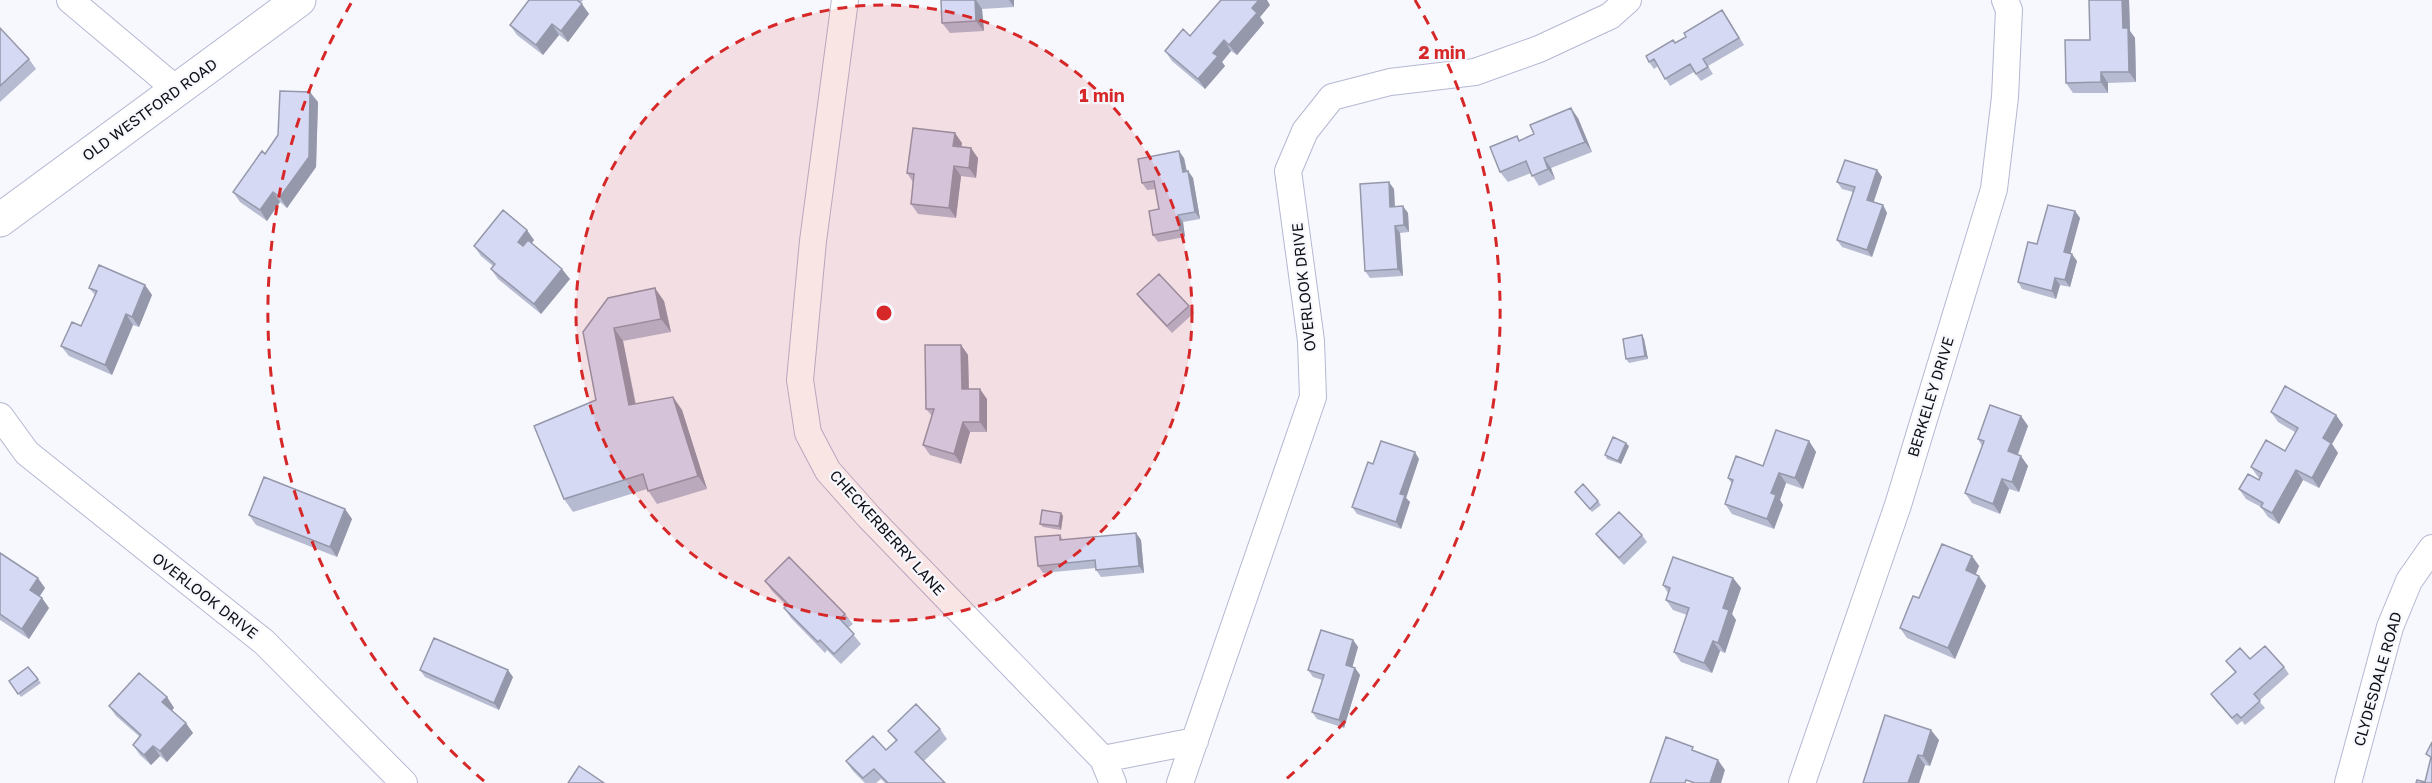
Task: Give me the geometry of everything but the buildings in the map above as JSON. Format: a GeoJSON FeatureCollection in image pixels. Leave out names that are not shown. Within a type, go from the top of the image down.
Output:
{"type":"FeatureCollection","features":[{"type":"Feature","properties":{"kind":"main road","name":"OLD WESTFORD ROAD"},"geometry":{"type":"LineString","coordinates":[[0,220],[299,0]]}},
{"type":"Feature","properties":{"kind":"street"},"geometry":{"type":"LineString","coordinates":[[70,0],[177,90]]}},
{"type":"Feature","properties":{"kind":"street","name":"CHECKERBERRY LANE"},"geometry":{"type":"LineString","coordinates":[[844,0],[813,241],[800,380],[808,433],[828,471],[868,517],[1103,759],[1113,783]]}},
{"type":"Feature","properties":{"kind":"street","name":"OVERLOOK DRIVE"},"geometry":{"type":"LineString","coordinates":[[1180,783],[1312,397],[1311,341],[1288,171],[1305,131],[1332,98],[1390,82],[1475,72],[1539,49],[1611,16],[1628,0]]}},
{"type":"Feature","properties":{"kind":"street","name":"BERKELEY DRIVE"},"geometry":{"type":"LineString","coordinates":[[1802,783],[1898,505],[1994,189],[2005,97],[2008,10],[2006,0]]}},
{"type":"Feature","properties":{"kind":"street","name":"OVERLOOK DRIVE"},"geometry":{"type":"LineString","coordinates":[[0,416],[27,453],[264,642],[404,783]]}},
{"type":"Feature","properties":{"kind":"street","name":"CLYDESDALE ROAD"},"geometry":{"type":"LineString","coordinates":[[2348,783],[2390,627],[2409,581],[2432,548]]}},
{"type":"Feature","properties":{"kind":"street"},"geometry":{"type":"LineString","coordinates":[[1103,759],[1195,741]]}}]}
